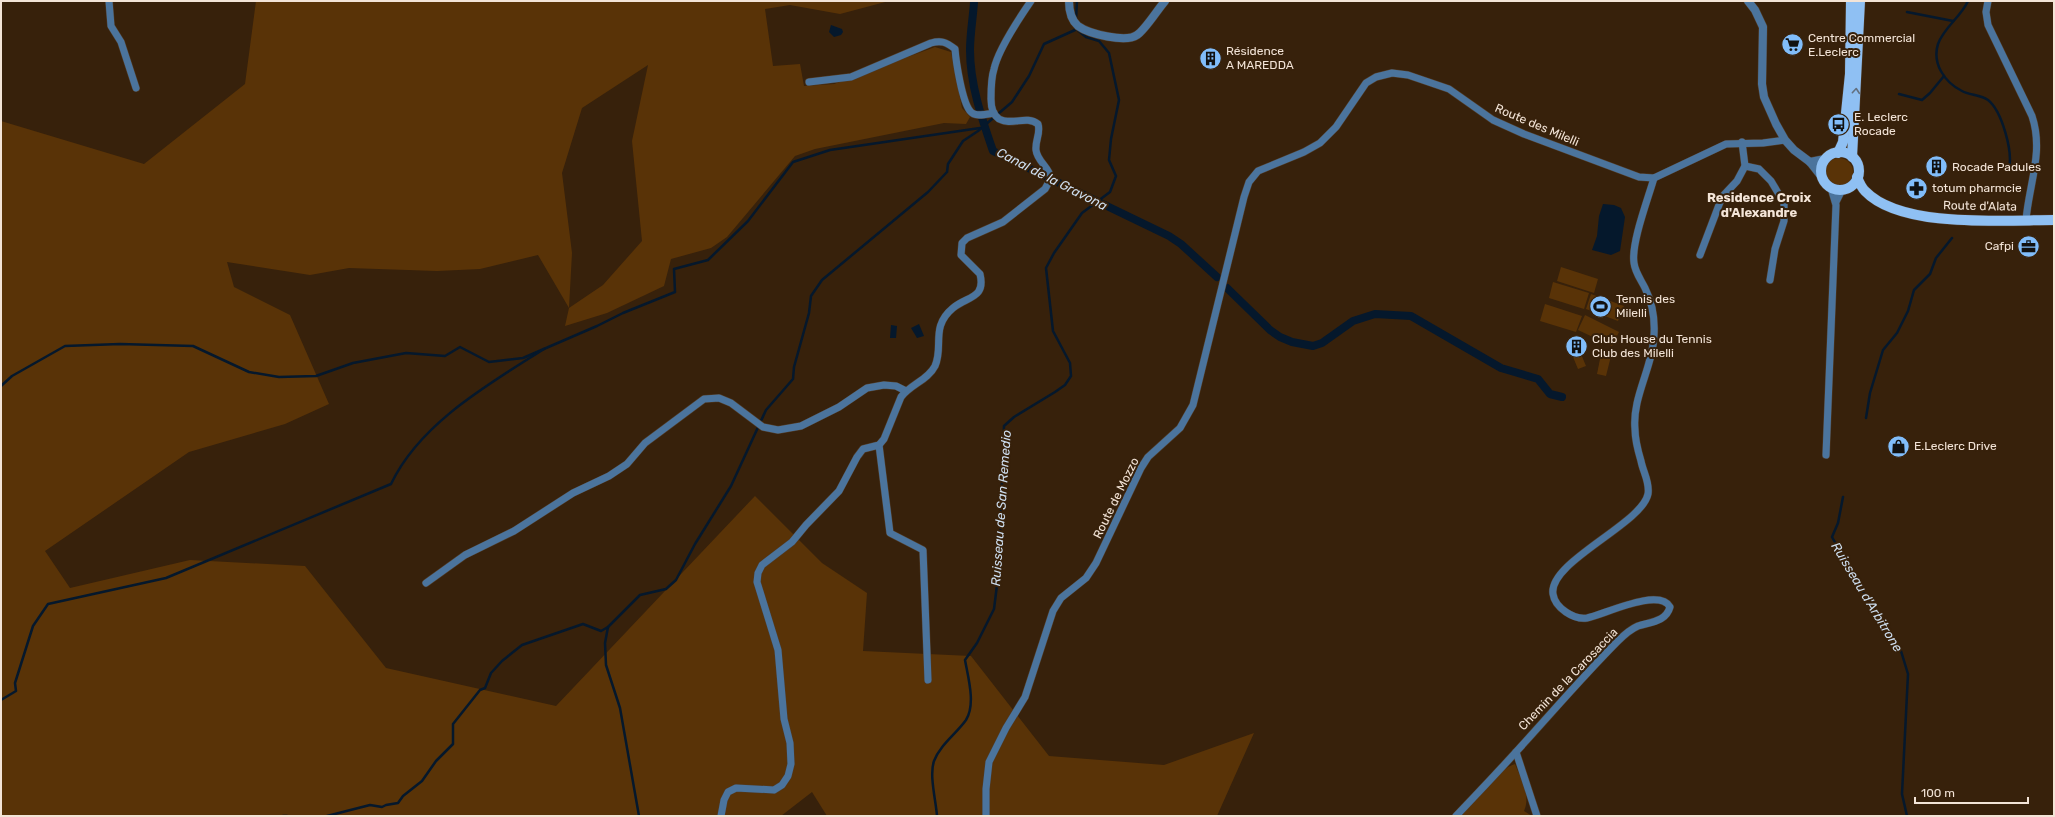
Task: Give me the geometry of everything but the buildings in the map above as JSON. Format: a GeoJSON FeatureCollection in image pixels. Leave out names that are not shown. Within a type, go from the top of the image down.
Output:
{"type":"FeatureCollection","features":[{"type":"Feature","properties":{"kind":"main road"},"geometry":{"type":"LineString","coordinates":[[1851,1],[1850,74],[1843,142],[1838,153],[1825,159],[1821,170],[1821,176],[1831,188],[1846,188],[1857,177],[1858,167],[1852,158],[1860,1]]}},
{"type":"Feature","properties":{"kind":"main road"},"geometry":{"type":"LineString","coordinates":[[1838,153],[1852,158]]}},
{"type":"Feature","properties":{"kind":"main road","name":"Route d'Alata"},"geometry":{"type":"LineString","coordinates":[[1857,177],[1864,190],[1884,204],[1931,218],[2054,220]]}},
{"type":"Feature","properties":{"kind":"main road","name":"Route d'Alata"},"geometry":{"type":"LineString","coordinates":[[1846,188],[1864,190]]}},
{"type":"Feature","properties":{"kind":"street"},"geometry":{"type":"LineString","coordinates":[[109,1],[111,26],[121,42],[136,88]]}},
{"type":"Feature","properties":{"kind":"street"},"geometry":{"type":"LineString","coordinates":[[996,116],[991,90],[994,68],[1002,50],[1031,1]]}},
{"type":"Feature","properties":{"kind":"street"},"geometry":{"type":"LineString","coordinates":[[1069,1],[1072,19],[1077,25],[1107,36],[1125,38],[1137,35],[1164,1]]}},
{"type":"Feature","properties":{"kind":"street"},"geometry":{"type":"LineString","coordinates":[[1748,1],[1755,10],[1763,27],[1762,84],[1764,97],[1776,124],[1786,140],[1794,150],[1810,162],[1821,176]]}},
{"type":"Feature","properties":{"kind":"street"},"geometry":{"type":"LineString","coordinates":[[1988,1],[1986,12],[1988,25],[2032,116],[2037,130],[2038,149],[2026,220]]}},
{"type":"Feature","properties":{"kind":"street"},"geometry":{"type":"LineString","coordinates":[[721,816],[724,800],[728,792],[736,788],[774,790],[782,784],[788,776],[791,764],[790,743],[784,719],[778,650],[757,582],[758,573],[762,565],[792,542],[806,525],[839,491],[857,457],[863,449],[879,445],[884,438],[901,397],[906,391],[928,376],[938,357],[937,333],[952,309],[976,295],[980,289],[980,274],[960,255],[962,243],[967,238],[1003,222],[1045,189],[1051,178],[1050,172],[1038,156],[1036,148],[1040,129],[1038,124],[1028,120],[1010,122],[996,116],[976,115],[970,111],[962,88],[955,49],[948,43],[940,41],[931,43],[851,77],[810,82]]}},
{"type":"Feature","properties":{"kind":"street","name":"Route des Milelli"},"geometry":{"type":"LineString","coordinates":[[1249,182],[1258,171],[1304,152],[1320,143],[1336,127],[1366,83],[1376,76],[1392,73],[1408,75],[1449,89],[1493,120],[1524,134],[1639,177],[1654,178]]}},
{"type":"Feature","properties":{"kind":"street"},"geometry":{"type":"LineString","coordinates":[[1654,178],[1718,146],[1742,142],[1763,143],[1786,140]]}},
{"type":"Feature","properties":{"kind":"street"},"geometry":{"type":"LineString","coordinates":[[1700,255],[1722,197],[1737,181],[1745,166],[1742,142]]}},
{"type":"Feature","properties":{"kind":"street"},"geometry":{"type":"LineString","coordinates":[[1810,162],[1825,159]]}},
{"type":"Feature","properties":{"kind":"street"},"geometry":{"type":"LineString","coordinates":[[1745,166],[1759,169],[1772,181],[1784,203],[1784,222],[1775,249],[1770,280]]}},
{"type":"Feature","properties":{"kind":"street","name":"Chemin de la Carosaccia"},"geometry":{"type":"LineString","coordinates":[[1456,816],[1516,752],[1538,725],[1620,639],[1636,627],[1657,621],[1666,616],[1669,611],[1670,607],[1667,603],[1660,600],[1618,607],[1586,619],[1569,614],[1559,607],[1553,594],[1554,585],[1563,572],[1632,515],[1644,503],[1648,493],[1648,484],[1641,462],[1634,417],[1653,352],[1654,332],[1652,305],[1637,273],[1634,263],[1634,250],[1654,178]]}},
{"type":"Feature","properties":{"kind":"street","name":"Route de Mozzo"},"geometry":{"type":"LineString","coordinates":[[986,816],[986,789],[989,762],[1006,728],[1025,697],[1053,611],[1061,598],[1086,578],[1096,563],[1141,468],[1148,457],[1180,428],[1193,404],[1249,182]]}},
{"type":"Feature","properties":{"kind":"street"},"geometry":{"type":"LineString","coordinates":[[1826,455],[1836,202],[1831,188]]}},
{"type":"Feature","properties":{"kind":"street"},"geometry":{"type":"LineString","coordinates":[[1836,202],[1846,188]]}},
{"type":"Feature","properties":{"kind":"street"},"geometry":{"type":"LineString","coordinates":[[426,583],[465,555],[514,531],[573,493],[609,476],[627,464],[645,443],[704,399],[712,397],[725,400],[763,427],[778,430],[801,426],[839,407],[867,388],[884,385],[896,386],[906,391]]}},
{"type":"Feature","properties":{"kind":"street"},"geometry":{"type":"LineString","coordinates":[[879,445],[890,533],[923,550],[928,680]]}},
{"type":"Feature","properties":{"kind":"street"},"geometry":{"type":"LineString","coordinates":[[1516,752],[1537,816]]}},
{"type":"Feature","properties":{"kind":"shaded area"},"geometry":{"type":"Polygon","coordinates":[[[256,1],[889,1],[840,14],[790,5],[765,9],[773,66],[800,64],[804,86],[834,84],[935,47],[951,52],[962,108],[970,117],[966,124],[944,123],[815,149],[795,156],[727,237],[711,248],[671,259],[664,286],[607,313],[565,326],[569,308],[538,255],[480,269],[437,271],[349,268],[310,275],[227,262],[234,287],[290,315],[329,404],[285,424],[189,452],[45,551],[70,588],[190,560],[305,566],[386,668],[556,706],[755,496],[822,563],[867,593],[863,651],[971,656],[1049,756],[1164,765],[1254,733],[1217,816],[827,816],[812,792],[781,816],[1,816],[1,121],[144,164],[245,84],[256,1]],[[648,65],[582,108],[562,173],[572,253],[569,308],[603,285],[642,241],[632,141],[648,65]]]}},
{"type":"Feature","properties":{"kind":"shaded area"},"geometry":{"type":"Polygon","coordinates":[[[1839,158],[1849,162],[1853,172],[1849,182],[1839,186],[1829,182],[1825,172],[1829,162],[1839,158]]]}},
{"type":"Feature","properties":{"kind":"shaded area"},"geometry":{"type":"Polygon","coordinates":[[[1561,267],[1598,279],[1594,293],[1557,281],[1561,267]]]}},
{"type":"Feature","properties":{"kind":"shaded area"},"geometry":{"type":"Polygon","coordinates":[[[1553,282],[1589,293],[1584,309],[1549,298],[1553,282]]]}},
{"type":"Feature","properties":{"kind":"shaded area"},"geometry":{"type":"Polygon","coordinates":[[[1591,294],[1624,306],[1618,321],[1586,309],[1591,294]]]}},
{"type":"Feature","properties":{"kind":"shaded area"},"geometry":{"type":"Polygon","coordinates":[[[1545,304],[1582,316],[1576,332],[1540,321],[1545,304]]]}},
{"type":"Feature","properties":{"kind":"shaded area"},"geometry":{"type":"Polygon","coordinates":[[[1585,315],[1619,332],[1612,346],[1578,330],[1585,315]]]}},
{"type":"Feature","properties":{"kind":"shaded area"},"geometry":{"type":"Polygon","coordinates":[[[1581,354],[1586,366],[1578,369],[1573,357],[1581,354]]]}},
{"type":"Feature","properties":{"kind":"shaded area"},"geometry":{"type":"Polygon","coordinates":[[[1601,354],[1611,356],[1606,376],[1597,374],[1601,354]]]}},
{"type":"Feature","properties":{"kind":"shaded area"},"geometry":{"type":"Polygon","coordinates":[[[1515,764],[1526,793],[1526,805],[1524,811],[1532,816],[1460,816],[1493,779],[1508,767],[1515,764]]]}},
{"type":"Feature","properties":{"kind":"water"},"geometry":{"type":"Polygon","coordinates":[[[831,25],[842,29],[843,32],[841,35],[834,37],[829,32],[831,25]]]}},
{"type":"Feature","properties":{"kind":"water"},"geometry":{"type":"Polygon","coordinates":[[[1603,204],[1614,205],[1621,208],[1625,217],[1620,251],[1611,255],[1592,250],[1597,236],[1599,216],[1603,204]]]}},
{"type":"Feature","properties":{"kind":"water"},"geometry":{"type":"Polygon","coordinates":[[[919,324],[924,336],[917,338],[911,328],[919,324]]]}},
{"type":"Feature","properties":{"kind":"water"},"geometry":{"type":"Polygon","coordinates":[[[891,325],[897,326],[896,338],[890,338],[891,325]]]}},
{"type":"Feature","properties":{"kind":"waterway","name":"Ruisseau de San Remedio"},"geometry":{"type":"LineString","coordinates":[[1076,19],[1077,1]]}},
{"type":"Feature","properties":{"kind":"waterway","name":"Ruisseau d'Arbitrone"},"geometry":{"type":"LineString","coordinates":[[1968,1],[1965,7],[1944,32],[1938,44],[1938,65],[1950,83],[1965,92],[1985,98],[1993,105],[2002,122],[2008,142],[2010,161],[2009,168]]}},
{"type":"Feature","properties":{"kind":"waterway","name":"Canal de la Gravona"},"geometry":{"type":"LineString","coordinates":[[974,2],[970,44],[972,76],[974,89],[993,151],[1169,236],[1181,244],[1217,277]]}},
{"type":"Feature","properties":{"kind":"waterway"},"geometry":{"type":"LineString","coordinates":[[1907,12],[1953,21]]}},
{"type":"Feature","properties":{"kind":"waterway","name":"Ruisseau de San Remedio"},"geometry":{"type":"LineString","coordinates":[[937,816],[932,781],[934,761],[940,750],[962,725],[969,714],[971,698],[965,660],[977,643],[994,609],[999,569],[1004,426],[1014,417],[1065,385],[1071,376],[1070,363],[1053,331],[1046,268],[1054,253],[1082,213],[1110,192],[1116,176],[1109,160],[1111,139],[1119,100],[1109,53],[1099,41],[1086,37],[1075,28]]}},
{"type":"Feature","properties":{"kind":"waterway"},"geometry":{"type":"LineString","coordinates":[[327,816],[370,805],[382,807],[398,803],[403,796],[422,781],[436,761],[453,744],[453,724],[480,690],[485,688],[491,673],[502,661],[522,645],[583,624],[601,631],[608,627],[640,595],[666,589],[676,580],[695,544],[731,486],[766,410],[793,379],[794,367],[809,313],[811,296],[822,280],[928,192],[947,172],[948,164],[963,141],[978,131],[1012,102],[1029,76],[1044,44],[1075,30]]}},
{"type":"Feature","properties":{"kind":"waterway"},"geometry":{"type":"LineString","coordinates":[[1899,94],[1922,100],[1944,76]]}},
{"type":"Feature","properties":{"kind":"waterway"},"geometry":{"type":"LineString","coordinates":[[1,386],[12,376],[65,346],[120,344],[193,346],[249,372],[279,377],[316,376],[353,363],[406,353],[445,356],[460,347],[489,362],[523,358],[623,313],[675,292],[674,269],[708,260],[748,221],[793,162],[830,150],[980,128]]}},
{"type":"Feature","properties":{"kind":"waterway","name":"Ruisseau d'Arbitrone"},"geometry":{"type":"LineString","coordinates":[[1866,418],[1870,393],[1883,350],[1897,333],[1908,311],[1914,290],[1930,274],[1936,258],[1952,238]]}},
{"type":"Feature","properties":{"kind":"waterway","name":"Canal de la Gravona"},"geometry":{"type":"LineString","coordinates":[[1227,288],[1270,330],[1280,337],[1292,342],[1313,346],[1322,343],[1353,321],[1375,314],[1411,316],[1501,368],[1538,379],[1550,394],[1562,397]]}},
{"type":"Feature","properties":{"kind":"waterway"},"geometry":{"type":"LineString","coordinates":[[1,700],[16,691],[15,683],[33,626],[48,604],[166,578],[391,484],[404,462],[419,442],[438,424],[479,391],[544,349]]}},
{"type":"Feature","properties":{"kind":"waterway","name":"Ruisseau d'Arbitrone"},"geometry":{"type":"LineString","coordinates":[[1843,497],[1838,523],[1832,537],[1876,614],[1901,651],[1908,674],[1902,794],[1907,816]]}},
{"type":"Feature","properties":{"kind":"waterway"},"geometry":{"type":"LineString","coordinates":[[608,627],[605,643],[606,665],[620,708],[639,816]]}},
{"type":"Feature","properties":{"kind":"place","name":"Centre Commercial E.Leclerc"},"geometry":{"type":"Point","coordinates":[1792,45]}},
{"type":"Feature","properties":{"kind":"place","name":"Résidence A MAREDDA"},"geometry":{"type":"Point","coordinates":[1210,58]}},
{"type":"Feature","properties":{"kind":"place","name":"E. Leclerc Rocade"},"geometry":{"type":"Point","coordinates":[1839,124]}},
{"type":"Feature","properties":{"kind":"place","name":"Rocade Padules"},"geometry":{"type":"Point","coordinates":[1936,167]}},
{"type":"Feature","properties":{"kind":"place","name":"totum pharmcie"},"geometry":{"type":"Point","coordinates":[1917,188]}},
{"type":"Feature","properties":{"kind":"place","name":"Cafpi"},"geometry":{"type":"Point","coordinates":[2029,246]}},
{"type":"Feature","properties":{"kind":"place","name":"Tennis des Milelli"},"geometry":{"type":"Point","coordinates":[1600,306]}},
{"type":"Feature","properties":{"kind":"place","name":"Club House du Tennis Club des Milelli"},"geometry":{"type":"Point","coordinates":[1577,346]}},
{"type":"Feature","properties":{"kind":"place","name":"E.Leclerc Drive"},"geometry":{"type":"Point","coordinates":[1899,446]}},
{"type":"Feature","properties":{"kind":"district","name":"Residence Croix d'Alexandre"},"geometry":{"type":"Point","coordinates":[1759,204]}}]}
